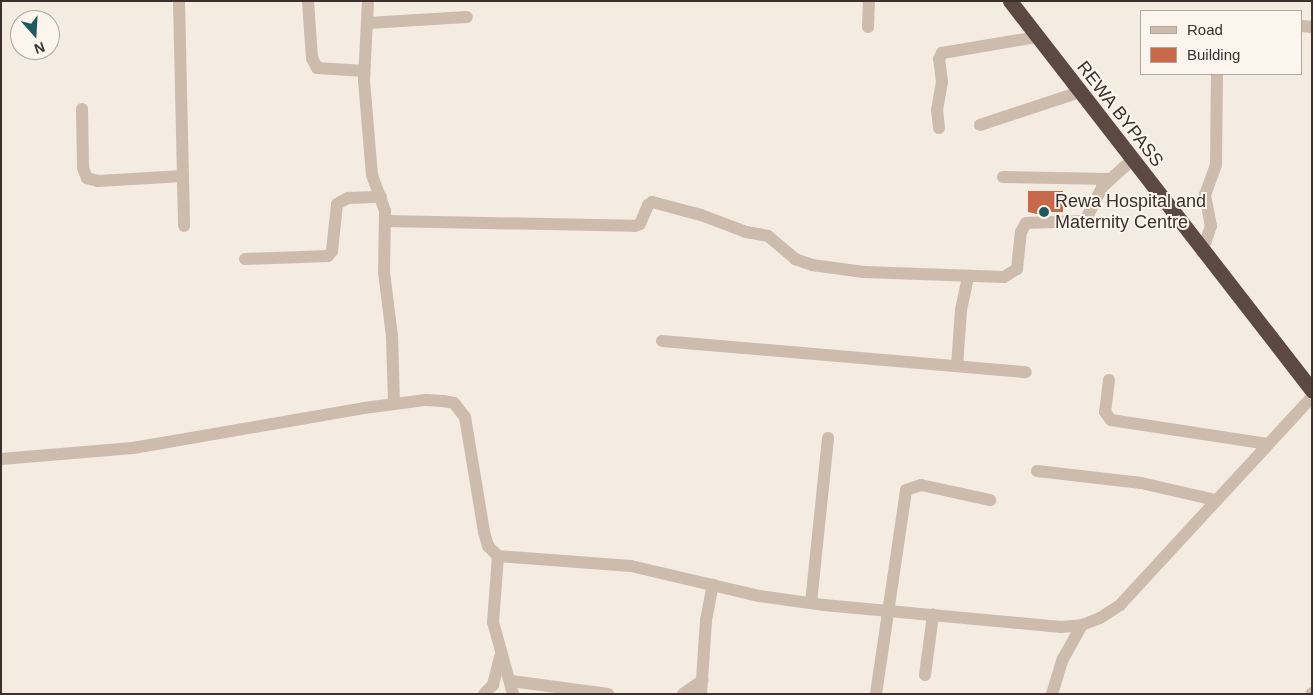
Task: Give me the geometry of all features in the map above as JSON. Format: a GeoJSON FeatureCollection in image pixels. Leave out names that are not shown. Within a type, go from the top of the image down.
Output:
{"type":"FeatureCollection","features":[{"type":"Feature","properties":{"kind":"highway","name":"REWA BYPASS"},"geometry":{"type":"LineString","coordinates":[[1010,1],[1202,252],[1312,391]]}},
{"type":"Feature","properties":{"kind":"street"},"geometry":{"type":"LineString","coordinates":[[179,1],[184,226]]}},
{"type":"Feature","properties":{"kind":"street"},"geometry":{"type":"LineString","coordinates":[[308,1],[312,58],[317,68],[364,71]]}},
{"type":"Feature","properties":{"kind":"street"},"geometry":{"type":"LineString","coordinates":[[368,1],[364,71],[370,166],[381,197],[386,221],[384,272],[392,336],[394,404]]}},
{"type":"Feature","properties":{"kind":"street"},"geometry":{"type":"LineString","coordinates":[[868,27],[869,1]]}},
{"type":"Feature","properties":{"kind":"street"},"geometry":{"type":"LineString","coordinates":[[368,23],[467,17]]}},
{"type":"Feature","properties":{"kind":"street"},"geometry":{"type":"LineString","coordinates":[[939,128],[937,110],[942,82],[939,59],[942,53],[1037,37]]}},
{"type":"Feature","properties":{"kind":"street"},"geometry":{"type":"LineString","coordinates":[[1202,252],[1212,226],[1205,194],[1216,165],[1217,75]]}},
{"type":"Feature","properties":{"kind":"street"},"geometry":{"type":"LineString","coordinates":[[980,125],[1080,92]]}},
{"type":"Feature","properties":{"kind":"street"},"geometry":{"type":"LineString","coordinates":[[82,109],[83,168],[87,178],[98,181],[183,176]]}},
{"type":"Feature","properties":{"kind":"street"},"geometry":{"type":"LineString","coordinates":[[386,221],[635,226],[640,224],[648,205],[652,202],[701,214],[746,232],[768,236],[795,259],[812,265],[864,272],[1004,277],[1014,272],[1026,223],[1085,221],[1108,179],[1132,160]]}},
{"type":"Feature","properties":{"kind":"street"},"geometry":{"type":"LineString","coordinates":[[1003,177],[1108,179]]}},
{"type":"Feature","properties":{"kind":"street"},"geometry":{"type":"LineString","coordinates":[[245,259],[328,256],[332,251],[337,204],[348,198],[381,197]]}},
{"type":"Feature","properties":{"kind":"street"},"geometry":{"type":"LineString","coordinates":[[957,366],[961,310],[968,276]]}},
{"type":"Feature","properties":{"kind":"street"},"geometry":{"type":"LineString","coordinates":[[662,341],[1026,372]]}},
{"type":"Feature","properties":{"kind":"street"},"geometry":{"type":"LineString","coordinates":[[1109,380],[1105,412],[1111,420],[1267,444]]}},
{"type":"Feature","properties":{"kind":"street"},"geometry":{"type":"LineString","coordinates":[[1,460],[133,448],[394,404],[443,401],[454,403],[461,410],[468,428],[484,532],[488,546],[498,556],[631,566],[759,596],[811,603],[1062,627],[1082,625],[1100,618],[1120,604],[1312,397]]}},
{"type":"Feature","properties":{"kind":"street"},"geometry":{"type":"LineString","coordinates":[[811,603],[828,438]]}},
{"type":"Feature","properties":{"kind":"street"},"geometry":{"type":"LineString","coordinates":[[1037,471],[1142,483],[1216,500]]}},
{"type":"Feature","properties":{"kind":"street"},"geometry":{"type":"LineString","coordinates":[[876,694],[886,611],[906,490],[921,485],[990,500]]}},
{"type":"Feature","properties":{"kind":"street"},"geometry":{"type":"LineString","coordinates":[[498,556],[493,622],[500,657],[512,687],[608,694]]}},
{"type":"Feature","properties":{"kind":"street"},"geometry":{"type":"LineString","coordinates":[[701,694],[706,620],[713,584]]}},
{"type":"Feature","properties":{"kind":"street"},"geometry":{"type":"LineString","coordinates":[[925,675],[934,615]]}},
{"type":"Feature","properties":{"kind":"street"},"geometry":{"type":"LineString","coordinates":[[1052,694],[1063,659],[1082,625]]}},
{"type":"Feature","properties":{"kind":"street"},"geometry":{"type":"LineString","coordinates":[[484,694],[493,686],[500,657]]}},
{"type":"Feature","properties":{"kind":"street"},"geometry":{"type":"LineString","coordinates":[[683,694],[703,680]]}},
{"type":"Feature","properties":{"kind":"building"},"geometry":{"type":"Polygon","coordinates":[[[1028,191],[1063,191],[1063,212],[1046,212],[1046,216],[1028,212],[1028,191]]]}},
{"type":"Feature","properties":{"kind":"place","name":"Rewa Hospital and Maternity Centre"},"geometry":{"type":"Point","coordinates":[1044,212]}}]}
